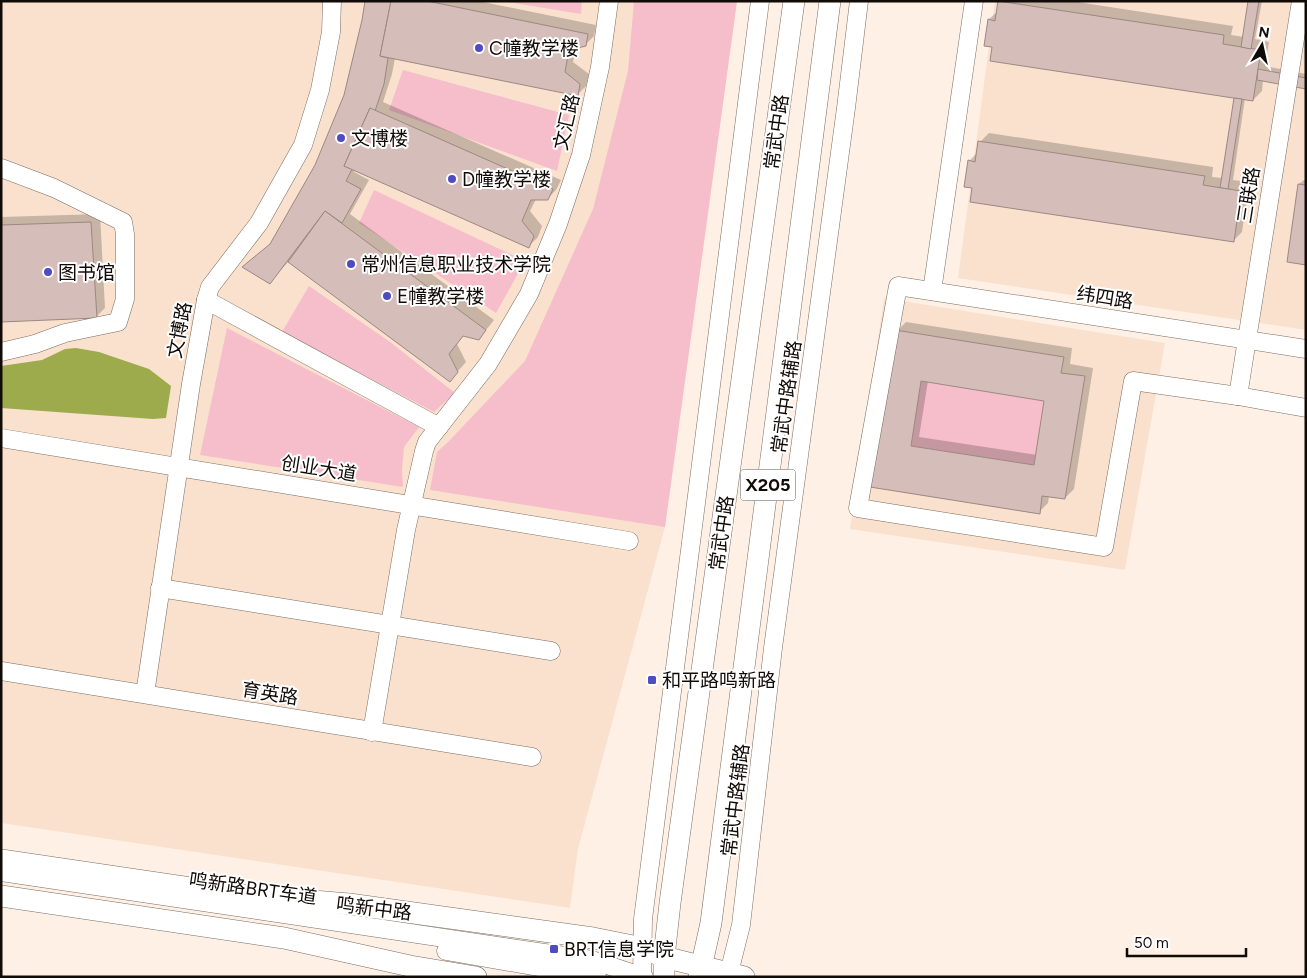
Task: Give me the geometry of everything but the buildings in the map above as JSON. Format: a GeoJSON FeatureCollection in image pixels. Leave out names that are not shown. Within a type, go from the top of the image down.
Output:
{"type":"FeatureCollection","features":[{"type":"Feature","properties":{"kind":"main road","name":"常武中路"},"geometry":{"type":"LineString","coordinates":[[664,967],[670,903],[794,1]]}},
{"type":"Feature","properties":{"kind":"main road","name":"常武中路"},"geometry":{"type":"LineString","coordinates":[[700,972],[712,913],[830,1]]}},
{"type":"Feature","properties":{"kind":"main road","name":"鸣新中路"},"geometry":{"type":"LineString","coordinates":[[1,860],[231,894],[349,904],[593,938],[643,948],[664,967],[731,976]]}},
{"type":"Feature","properties":{"kind":"main road"},"geometry":{"type":"LineString","coordinates":[[1,896],[284,938],[410,966],[476,977]]}},
{"type":"Feature","properties":{"kind":"street","name":"文博路"},"geometry":{"type":"LineString","coordinates":[[144,694],[191,384],[206,300],[210,287],[259,223],[303,145],[320,90],[331,32],[332,1]]}},
{"type":"Feature","properties":{"kind":"street","name":"文汇路"},"geometry":{"type":"LineString","coordinates":[[372,732],[411,504],[424,451],[427,442],[493,357],[529,294],[558,224],[581,155],[600,67],[609,1]]}},
{"type":"Feature","properties":{"kind":"street"},"geometry":{"type":"LineString","coordinates":[[642,976],[643,919],[760,1]]}},
{"type":"Feature","properties":{"kind":"street","name":"常武中路辅路"},"geometry":{"type":"LineString","coordinates":[[731,976],[742,925],[773,648],[859,1]]}},
{"type":"Feature","properties":{"kind":"street"},"geometry":{"type":"LineString","coordinates":[[932,291],[974,1]]}},
{"type":"Feature","properties":{"kind":"street","name":"三联路"},"geometry":{"type":"LineString","coordinates":[[1238,396],[1301,1]]}},
{"type":"Feature","properties":{"kind":"street"},"geometry":{"type":"LineString","coordinates":[[1,168],[54,188],[123,222],[125,234],[125,299],[118,322],[65,333],[35,344],[1,352]]}},
{"type":"Feature","properties":{"kind":"street","name":"纬四路"},"geometry":{"type":"LineString","coordinates":[[1238,396],[1133,381],[1104,547],[858,508],[898,286],[1306,350]]}},
{"type":"Feature","properties":{"kind":"street"},"geometry":{"type":"LineString","coordinates":[[206,300],[439,427]]}},
{"type":"Feature","properties":{"kind":"street"},"geometry":{"type":"LineString","coordinates":[[1238,396],[1306,408]]}},
{"type":"Feature","properties":{"kind":"street","name":"创业大道"},"geometry":{"type":"LineString","coordinates":[[1,438],[629,541]]}},
{"type":"Feature","properties":{"kind":"street"},"geometry":{"type":"LineString","coordinates":[[160,588],[551,651]]}},
{"type":"Feature","properties":{"kind":"street","name":"育英路"},"geometry":{"type":"LineString","coordinates":[[1,671],[532,757]]}},
{"type":"Feature","properties":{"kind":"street","name":"鸣新路BRT车道"},"geometry":{"type":"LineString","coordinates":[[1,872],[592,960],[642,976]]}},
{"type":"Feature","properties":{"kind":"street","name":"鸣新路BRT车道"},"geometry":{"type":"LineString","coordinates":[[1,882],[350,934],[597,977]]}},
{"type":"Feature","properties":{"kind":"shaded area","name":"常州信息职业技术学院"},"geometry":{"type":"Polygon","coordinates":[[[1,1],[737,1],[665,527],[578,849],[570,908],[1,823],[1,1]]]}},
{"type":"Feature","properties":{"kind":"shaded area"},"geometry":{"type":"Polygon","coordinates":[[[502,1],[582,1],[581,14],[502,1]]]}},
{"type":"Feature","properties":{"kind":"shaded area"},"geometry":{"type":"Polygon","coordinates":[[[634,1],[737,1],[665,527],[430,490],[437,452],[525,361],[593,209],[628,71],[634,1]]]}},
{"type":"Feature","properties":{"kind":"shaded area"},"geometry":{"type":"Polygon","coordinates":[[[995,1],[1306,1],[1306,330],[958,278],[995,1]]]}},
{"type":"Feature","properties":{"kind":"shaded area"},"geometry":{"type":"Polygon","coordinates":[[[403,70],[569,115],[557,171],[389,110],[403,70]]]}},
{"type":"Feature","properties":{"kind":"shaded area"},"geometry":{"type":"Polygon","coordinates":[[[374,190],[525,261],[496,313],[359,223],[374,190]]]}},
{"type":"Feature","properties":{"kind":"shaded area"},"geometry":{"type":"Polygon","coordinates":[[[309,286],[390,342],[455,393],[434,412],[282,332],[309,286]]]}},
{"type":"Feature","properties":{"kind":"shaded area"},"geometry":{"type":"Polygon","coordinates":[[[884,298],[1165,343],[1125,570],[850,529],[884,298]]]}},
{"type":"Feature","properties":{"kind":"shaded area"},"geometry":{"type":"Polygon","coordinates":[[[227,328],[419,427],[404,447],[403,487],[200,455],[227,328]]]}},
{"type":"Feature","properties":{"kind":"shaded area"},"geometry":{"type":"Polygon","coordinates":[[[76,348],[99,352],[149,369],[171,386],[166,418],[153,419],[1,408],[1,366],[42,360],[65,349],[76,348]]]}},
{"type":"Feature","properties":{"kind":"shaded area"},"geometry":{"type":"Polygon","coordinates":[[[921,381],[1044,401],[1034,465],[911,446],[921,381]]]}},
{"type":"Feature","properties":{"kind":"place","name":"C幢教学楼"},"geometry":{"type":"Point","coordinates":[479,48]}},
{"type":"Feature","properties":{"kind":"place","name":"文博楼"},"geometry":{"type":"Point","coordinates":[341,138]}},
{"type":"Feature","properties":{"kind":"place","name":"D幢教学楼"},"geometry":{"type":"Point","coordinates":[452,179]}},
{"type":"Feature","properties":{"kind":"place","name":"常州信息职业技术学院"},"geometry":{"type":"Point","coordinates":[351,264]}},
{"type":"Feature","properties":{"kind":"place","name":"图书馆"},"geometry":{"type":"Point","coordinates":[48,272]}},
{"type":"Feature","properties":{"kind":"place","name":"E幢教学楼"},"geometry":{"type":"Point","coordinates":[387,296]}},
{"type":"Feature","properties":{"kind":"place","name":"和平路鸣新路"},"geometry":{"type":"Point","coordinates":[652,680]}},
{"type":"Feature","properties":{"kind":"place","name":"BRT信息学院"},"geometry":{"type":"Point","coordinates":[554,949]}}]}
